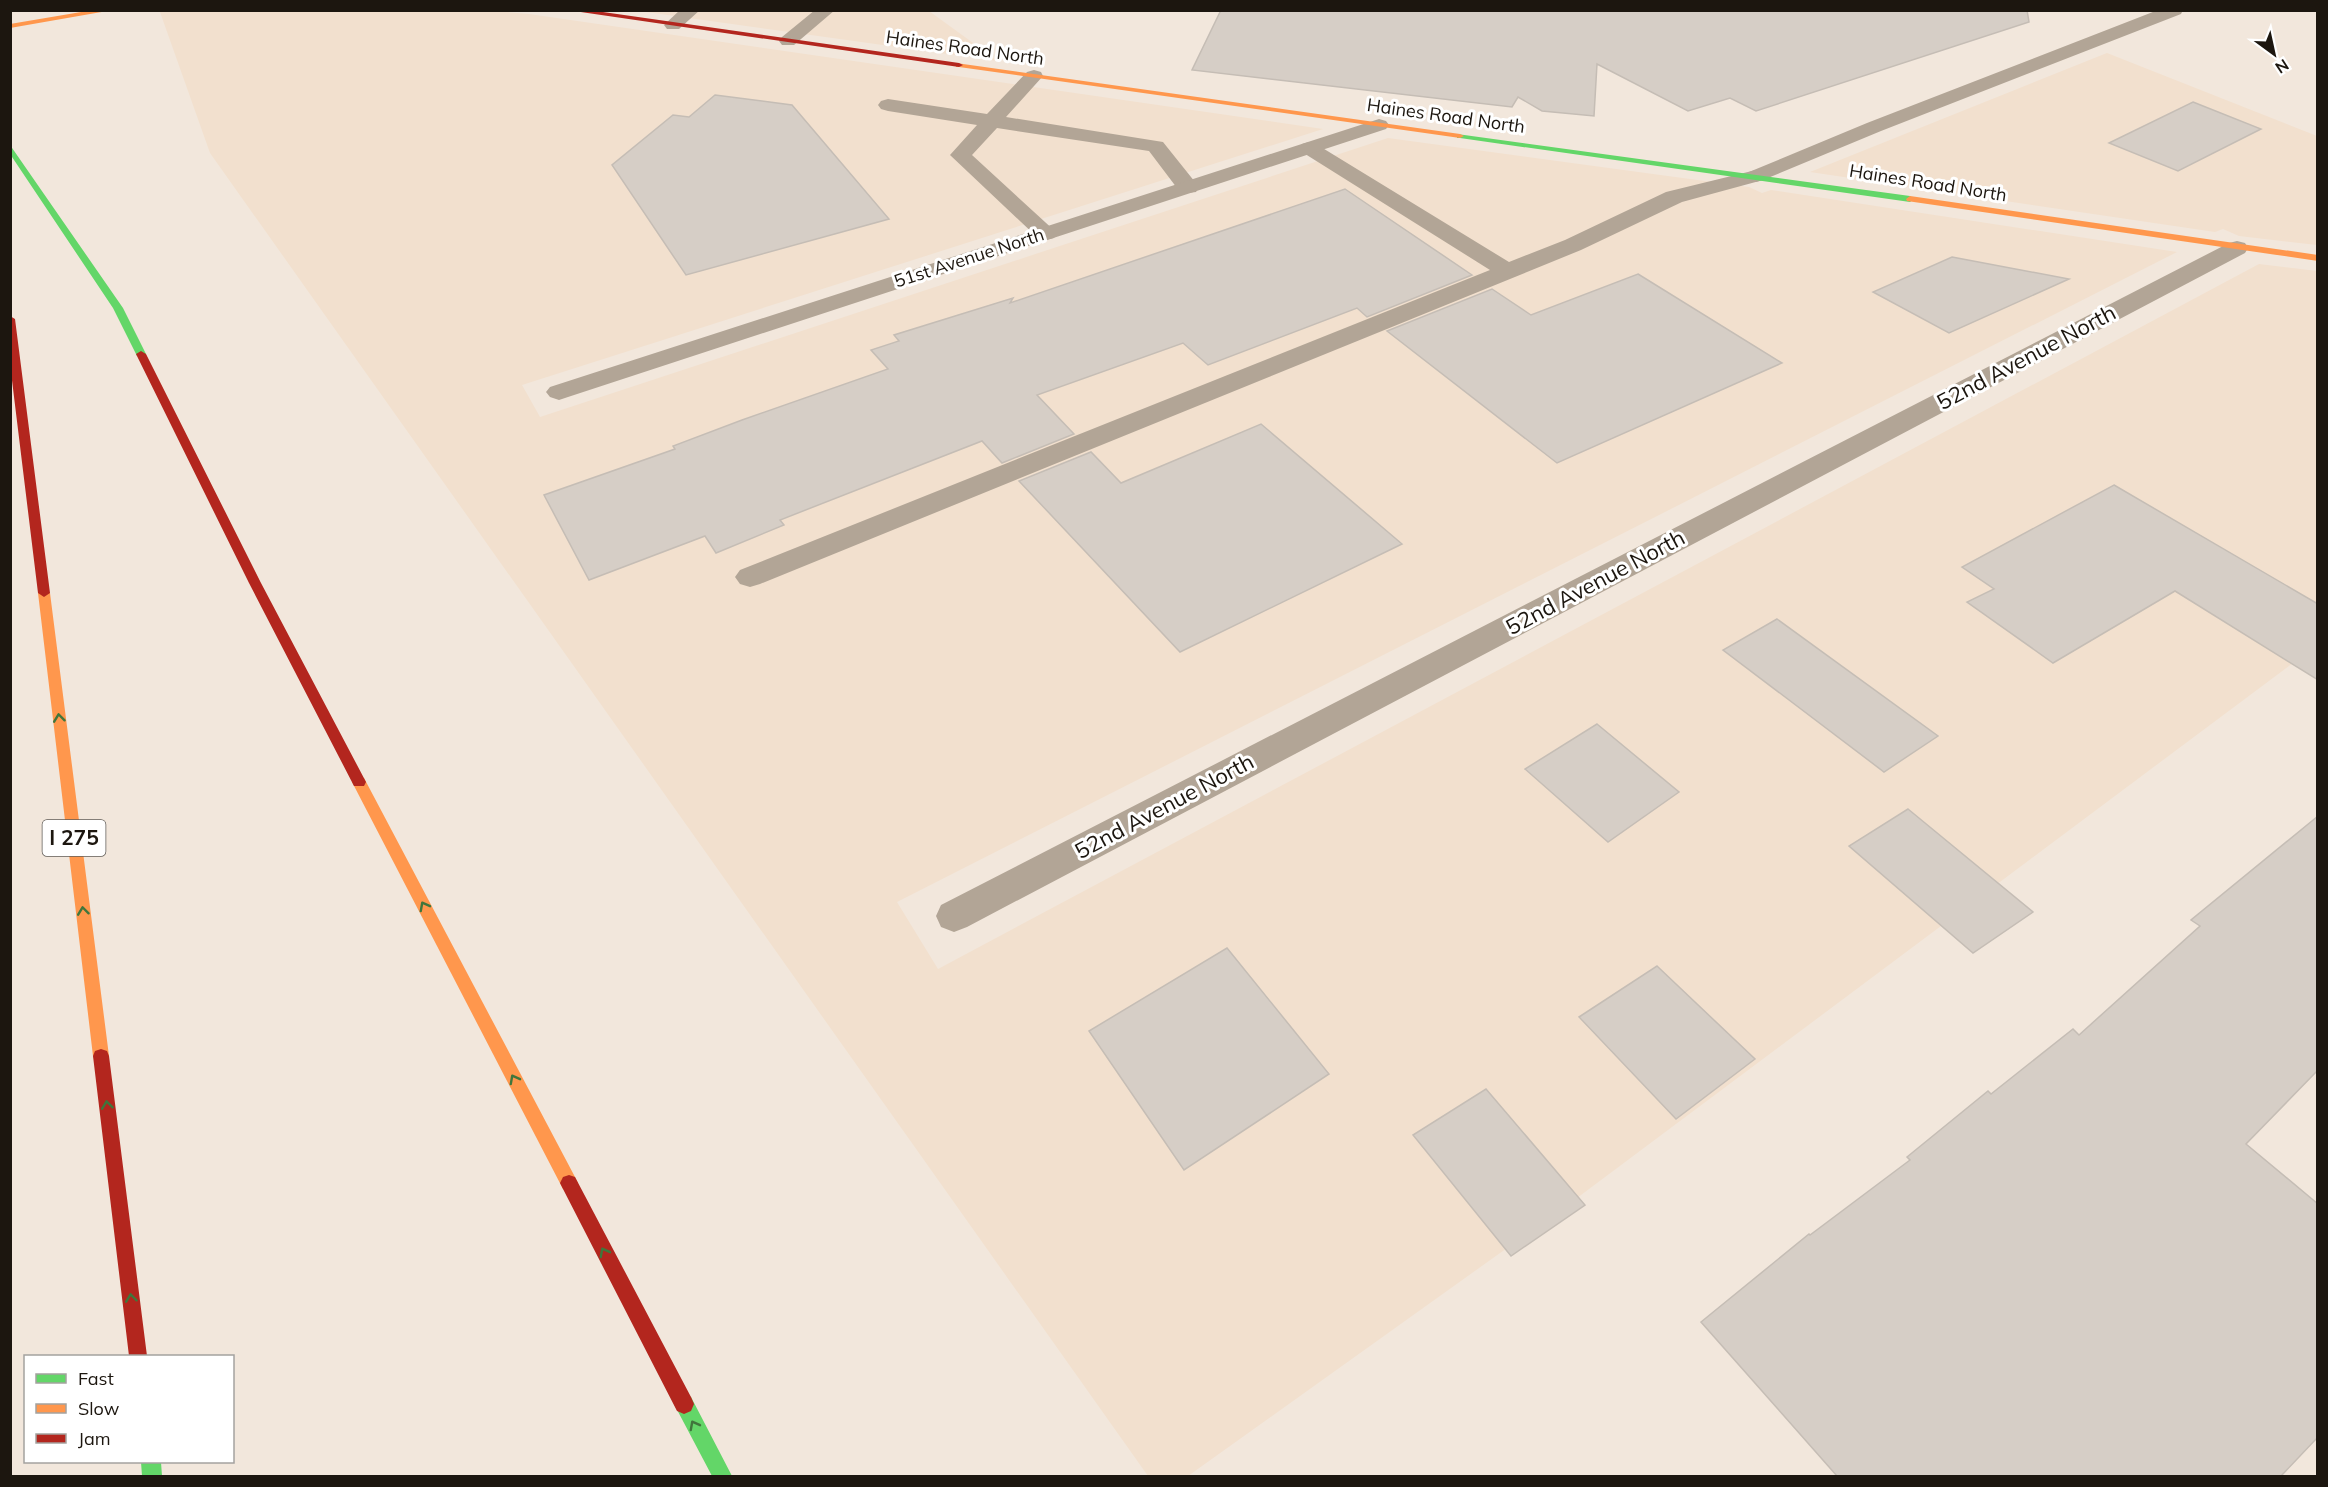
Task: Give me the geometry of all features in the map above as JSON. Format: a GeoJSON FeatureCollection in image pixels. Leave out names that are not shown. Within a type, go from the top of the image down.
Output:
{"type":"FeatureCollection","features":[{"type":"Feature","properties":{"kind":"main road"},"geometry":{"type":"LineString","coordinates":[[10,26],[110,10]]}},
{"type":"Feature","properties":{"kind":"main road","name":"Haines Road North"},"geometry":{"type":"LineString","coordinates":[[570,10],[1756,176],[2236,248],[2318,258]]}},
{"type":"Feature","properties":{"kind":"main road"},"geometry":{"type":"LineString","coordinates":[[10,147],[118,308],[255,583],[722,1476]]}},
{"type":"Feature","properties":{"kind":"main road","name":"I 275"},"geometry":{"type":"LineString","coordinates":[[10,319],[138,1355]]}},
{"type":"Feature","properties":{"kind":"street"},"geometry":{"type":"LineString","coordinates":[[673,25],[692,10]]}},
{"type":"Feature","properties":{"kind":"street"},"geometry":{"type":"LineString","coordinates":[[788,41],[827,10]]}},
{"type":"Feature","properties":{"kind":"street"},"geometry":{"type":"LineString","coordinates":[[750,577],[1573,245],[1674,197],[1756,176],[1874,127],[2175,10]]}},
{"type":"Feature","properties":{"kind":"street"},"geometry":{"type":"LineString","coordinates":[[1034,76],[960,155],[1046,233]]}},
{"type":"Feature","properties":{"kind":"street"},"geometry":{"type":"LineString","coordinates":[[888,105],[1156,146],[1188,188]]}},
{"type":"Feature","properties":{"kind":"street","name":"51st Avenue North"},"geometry":{"type":"LineString","coordinates":[[559,392],[1379,125]]}},
{"type":"Feature","properties":{"kind":"street"},"geometry":{"type":"LineString","coordinates":[[1309,148],[1507,271]]}},
{"type":"Feature","properties":{"kind":"street","name":"52nd Avenue North"},"geometry":{"type":"LineString","coordinates":[[954,916],[2236,248]]}},
{"type":"Feature","properties":{"kind":"shaded area"},"geometry":{"type":"Polygon","coordinates":[[[172,10],[484,10],[529,14],[1323,129],[522,385],[540,417],[1388,138],[1749,187],[1762,193],[1771,190],[2177,252],[897,902],[938,969],[2259,264],[2317,271],[2317,645],[1577,1198],[1188,1476],[1148,1476],[210,153],[160,12],[172,10]]]}},
{"type":"Feature","properties":{"kind":"shaded area"},"geometry":{"type":"Polygon","coordinates":[[[639,11],[929,11],[998,61],[639,11]]]}},
{"type":"Feature","properties":{"kind":"shaded area"},"geometry":{"type":"Polygon","coordinates":[[[2107,53],[2317,136],[2317,245],[2239,236],[2223,229],[2215,232],[1810,172],[2107,53]]]}},
{"type":"Feature","properties":{"kind":"building"},"geometry":{"type":"Polygon","coordinates":[[[1221,10],[2027,10],[2029,22],[1756,111],[1730,98],[1688,111],[1597,64],[1594,116],[1542,111],[1518,97],[1512,107],[1192,70],[1221,10]]]}},
{"type":"Feature","properties":{"kind":"building"},"geometry":{"type":"Polygon","coordinates":[[[715,95],[792,105],[889,219],[686,275],[612,165],[673,115],[689,117],[715,95]]]}},
{"type":"Feature","properties":{"kind":"building"},"geometry":{"type":"Polygon","coordinates":[[[2193,102],[2261,129],[2178,171],[2109,143],[2193,102]]]}},
{"type":"Feature","properties":{"kind":"building"},"geometry":{"type":"Polygon","coordinates":[[[1345,189],[1472,275],[1367,317],[1357,308],[1208,365],[1183,343],[1037,395],[1074,434],[1002,463],[982,441],[780,520],[784,525],[716,553],[705,536],[589,580],[544,495],[675,449],[673,446],[742,420],[888,369],[871,350],[899,341],[894,335],[1013,298],[1010,303],[1345,189]]]}},
{"type":"Feature","properties":{"kind":"building"},"geometry":{"type":"Polygon","coordinates":[[[1952,257],[2069,279],[1949,333],[1873,292],[1952,257]]]}},
{"type":"Feature","properties":{"kind":"building"},"geometry":{"type":"Polygon","coordinates":[[[1638,274],[1782,363],[1557,463],[1387,331],[1492,289],[1531,315],[1638,274]]]}},
{"type":"Feature","properties":{"kind":"building"},"geometry":{"type":"Polygon","coordinates":[[[1261,424],[1402,544],[1180,652],[1019,481],[1091,452],[1121,483],[1261,424]]]}},
{"type":"Feature","properties":{"kind":"building"},"geometry":{"type":"Polygon","coordinates":[[[2114,485],[2318,604],[2318,680],[2175,591],[2053,663],[1967,602],[1994,589],[1962,567],[2114,485]]]}},
{"type":"Feature","properties":{"kind":"building"},"geometry":{"type":"Polygon","coordinates":[[[1777,619],[1938,736],[1884,772],[1723,650],[1777,619]]]}},
{"type":"Feature","properties":{"kind":"building"},"geometry":{"type":"Polygon","coordinates":[[[1597,724],[1679,792],[1608,842],[1525,769],[1597,724]]]}},
{"type":"Feature","properties":{"kind":"building"},"geometry":{"type":"Polygon","coordinates":[[[1908,809],[2033,912],[1973,953],[1849,846],[1908,809]]]}},
{"type":"Feature","properties":{"kind":"building"},"geometry":{"type":"Polygon","coordinates":[[[2318,816],[2318,1070],[2246,1144],[2318,1204],[2318,1437],[2281,1476],[1837,1476],[1701,1322],[1809,1234],[1910,1160],[1907,1157],[1988,1091],[1991,1094],[2073,1029],[2079,1035],[2200,926],[2191,920],[2318,816]]]}},
{"type":"Feature","properties":{"kind":"building"},"geometry":{"type":"Polygon","coordinates":[[[1227,948],[1329,1074],[1184,1170],[1089,1031],[1227,948]]]}},
{"type":"Feature","properties":{"kind":"building"},"geometry":{"type":"Polygon","coordinates":[[[1657,966],[1755,1059],[1676,1119],[1579,1017],[1657,966]]]}},
{"type":"Feature","properties":{"kind":"building"},"geometry":{"type":"Polygon","coordinates":[[[1486,1089],[1585,1205],[1511,1256],[1413,1135],[1486,1089]]]}},
{"type":"Feature","properties":{"kind":"traffic: fast"},"geometry":{"type":"LineString","coordinates":[[1460,136],[1910,199]]}},
{"type":"Feature","properties":{"kind":"traffic: fast"},"geometry":{"type":"LineString","coordinates":[[10,147],[118,308],[141,354]]}},
{"type":"Feature","properties":{"kind":"traffic: fast"},"geometry":{"type":"LineString","coordinates":[[684,1404],[722,1476]]}},
{"type":"Feature","properties":{"kind":"traffic: fast"},"geometry":{"type":"LineString","coordinates":[[151,1463],[152,1476]]}},
{"type":"Feature","properties":{"kind":"traffic: slow"},"geometry":{"type":"LineString","coordinates":[[10,26],[110,10]]}},
{"type":"Feature","properties":{"kind":"traffic: slow"},"geometry":{"type":"LineString","coordinates":[[959,65],[1460,136]]}},
{"type":"Feature","properties":{"kind":"traffic: slow"},"geometry":{"type":"LineString","coordinates":[[1910,199],[2318,258]]}},
{"type":"Feature","properties":{"kind":"traffic: slow"},"geometry":{"type":"LineString","coordinates":[[44,593],[101,1056]]}},
{"type":"Feature","properties":{"kind":"traffic: slow"},"geometry":{"type":"LineString","coordinates":[[359,782],[569,1183]]}},
{"type":"Feature","properties":{"kind":"traffic: jam"},"geometry":{"type":"LineString","coordinates":[[570,10],[959,65]]}},
{"type":"Feature","properties":{"kind":"traffic: jam"},"geometry":{"type":"LineString","coordinates":[[10,319],[44,593]]}},
{"type":"Feature","properties":{"kind":"traffic: jam"},"geometry":{"type":"LineString","coordinates":[[141,354],[255,583],[359,782]]}},
{"type":"Feature","properties":{"kind":"traffic: jam"},"geometry":{"type":"LineString","coordinates":[[101,1056],[138,1355]]}},
{"type":"Feature","properties":{"kind":"traffic: jam"},"geometry":{"type":"LineString","coordinates":[[569,1183],[684,1404]]}}]}
